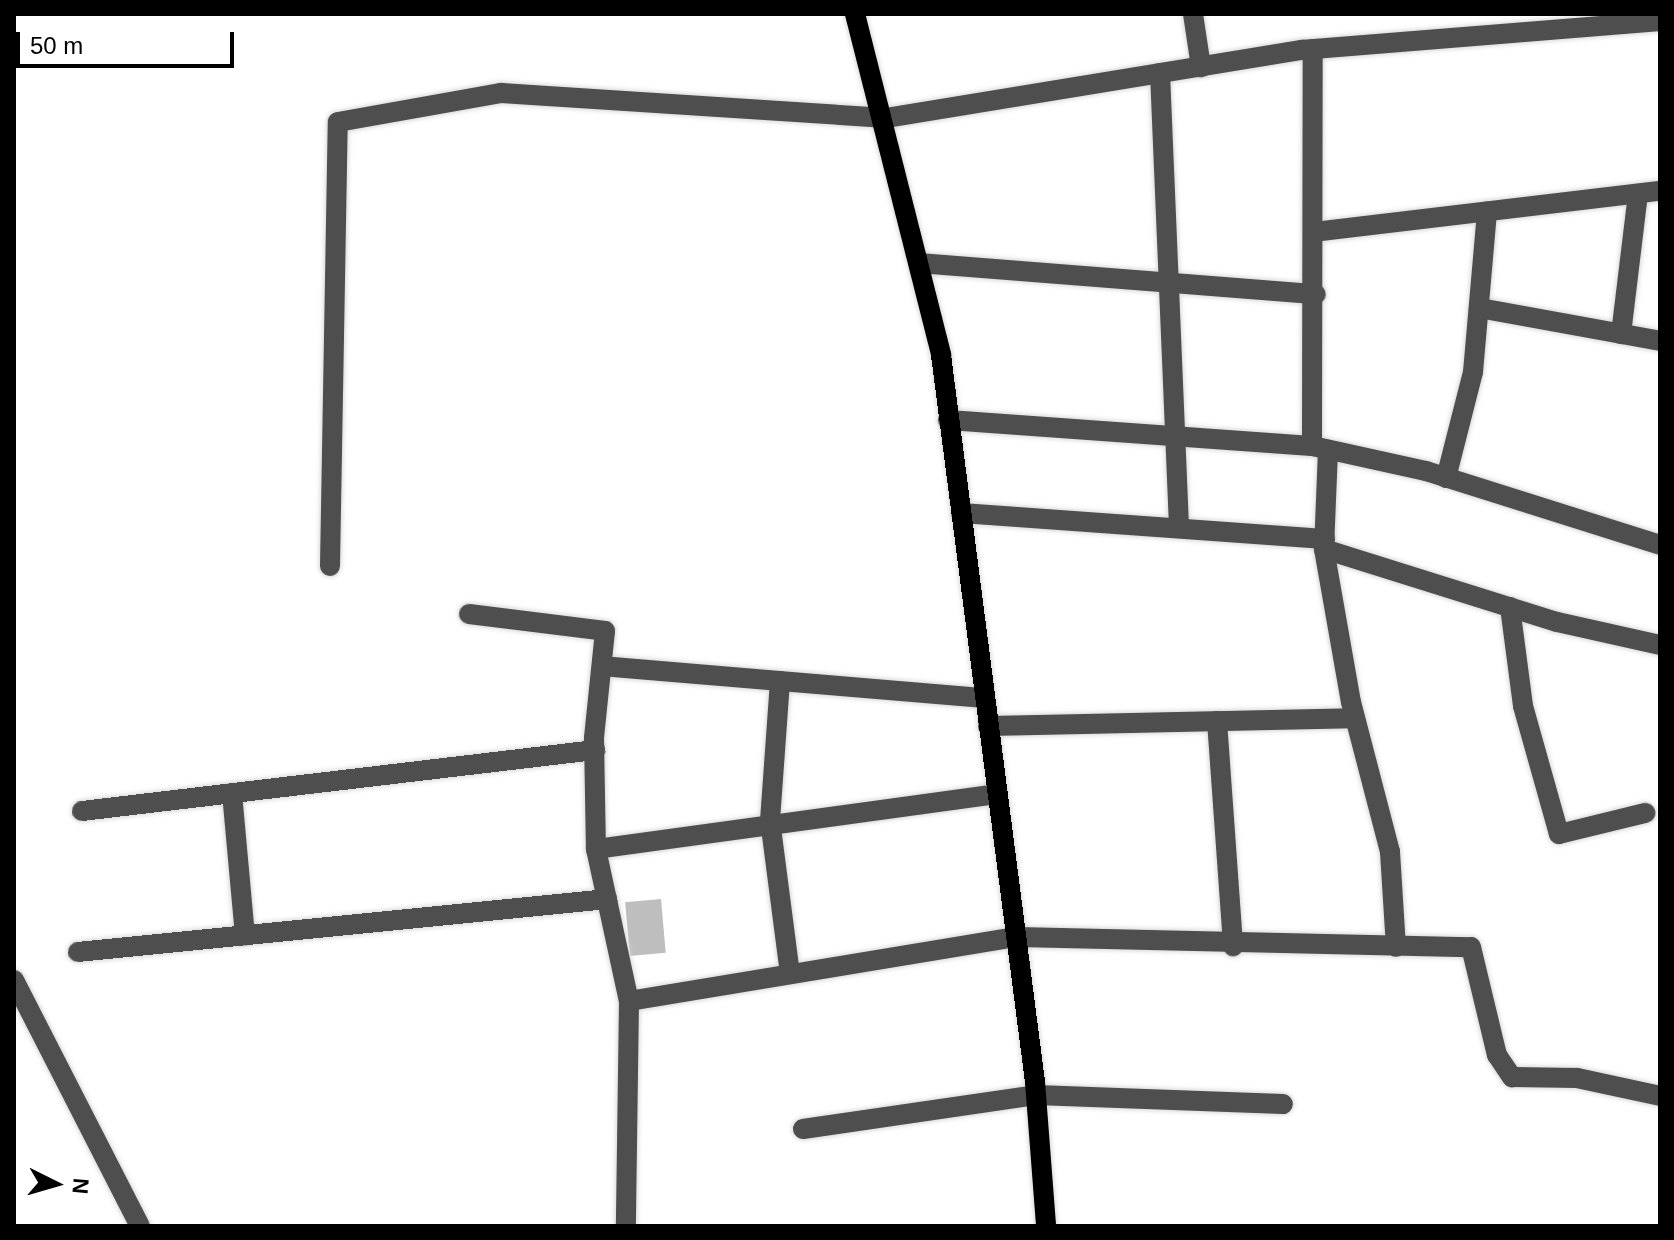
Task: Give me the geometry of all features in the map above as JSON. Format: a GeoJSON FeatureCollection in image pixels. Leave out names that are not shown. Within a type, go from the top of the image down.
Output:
{"type":"FeatureCollection","features":[{"type":"Feature","properties":{"kind":"main road"},"geometry":{"type":"LineString","coordinates":[[855,14],[886,118],[919,263],[948,420],[1036,1095],[1046,1226]]}},
{"type":"Feature","properties":{"kind":"street"},"geometry":{"type":"LineString","coordinates":[[1193,14],[1201,67]]}},
{"type":"Feature","properties":{"kind":"street"},"geometry":{"type":"LineString","coordinates":[[330,566],[338,122],[501,93],[886,118],[1313,49],[1660,21]]}},
{"type":"Feature","properties":{"kind":"street"},"geometry":{"type":"LineString","coordinates":[[1313,49],[1314,232],[1325,544],[1355,718],[1390,852],[1396,947]]}},
{"type":"Feature","properties":{"kind":"street"},"geometry":{"type":"LineString","coordinates":[[1160,73],[1179,527]]}},
{"type":"Feature","properties":{"kind":"street"},"geometry":{"type":"LineString","coordinates":[[1314,232],[1660,191]]}},
{"type":"Feature","properties":{"kind":"street"},"geometry":{"type":"LineString","coordinates":[[1621,334],[1638,194]]}},
{"type":"Feature","properties":{"kind":"street"},"geometry":{"type":"LineString","coordinates":[[1446,478],[1473,372],[1487,212]]}},
{"type":"Feature","properties":{"kind":"street"},"geometry":{"type":"LineString","coordinates":[[919,263],[1316,294]]}},
{"type":"Feature","properties":{"kind":"street"},"geometry":{"type":"LineString","coordinates":[[1479,308],[1660,341]]}},
{"type":"Feature","properties":{"kind":"street"},"geometry":{"type":"LineString","coordinates":[[948,420],[1176,432],[1320,448],[1446,478],[1660,545]]}},
{"type":"Feature","properties":{"kind":"street"},"geometry":{"type":"LineString","coordinates":[[961,513],[1179,527],[1325,544],[1510,607],[1660,645]]}},
{"type":"Feature","properties":{"kind":"street"},"geometry":{"type":"LineString","coordinates":[[1510,607],[1523,706],[1559,834],[1645,813]]}},
{"type":"Feature","properties":{"kind":"street"},"geometry":{"type":"LineString","coordinates":[[469,614],[605,631],[595,750],[596,849],[629,1001],[626,1226]]}},
{"type":"Feature","properties":{"kind":"street"},"geometry":{"type":"LineString","coordinates":[[602,666],[984,698]]}},
{"type":"Feature","properties":{"kind":"street"},"geometry":{"type":"LineString","coordinates":[[780,681],[770,820],[790,974]]}},
{"type":"Feature","properties":{"kind":"street"},"geometry":{"type":"LineString","coordinates":[[988,726],[1355,718]]}},
{"type":"Feature","properties":{"kind":"street"},"geometry":{"type":"LineString","coordinates":[[1217,721],[1233,946]]}},
{"type":"Feature","properties":{"kind":"street"},"geometry":{"type":"LineString","coordinates":[[82,811],[595,750]]}},
{"type":"Feature","properties":{"kind":"street"},"geometry":{"type":"LineString","coordinates":[[232,793],[245,935]]}},
{"type":"Feature","properties":{"kind":"street"},"geometry":{"type":"LineString","coordinates":[[596,849],[770,820],[997,794]]}},
{"type":"Feature","properties":{"kind":"street"},"geometry":{"type":"LineString","coordinates":[[78,952],[607,899]]}},
{"type":"Feature","properties":{"kind":"street"},"geometry":{"type":"LineString","coordinates":[[629,1001],[1016,937],[1233,946],[1471,947],[1497,1055],[1512,1077],[1577,1078],[1660,1096]]}},
{"type":"Feature","properties":{"kind":"street"},"geometry":{"type":"LineString","coordinates":[[14,980],[140,1226]]}},
{"type":"Feature","properties":{"kind":"street"},"geometry":{"type":"LineString","coordinates":[[803,1129],[1036,1095],[1283,1104]]}},
{"type":"Feature","properties":{"kind":"building"},"geometry":{"type":"Polygon","coordinates":[[[661,899],[666,953],[630,956],[625,902],[661,899]]]}}]}
